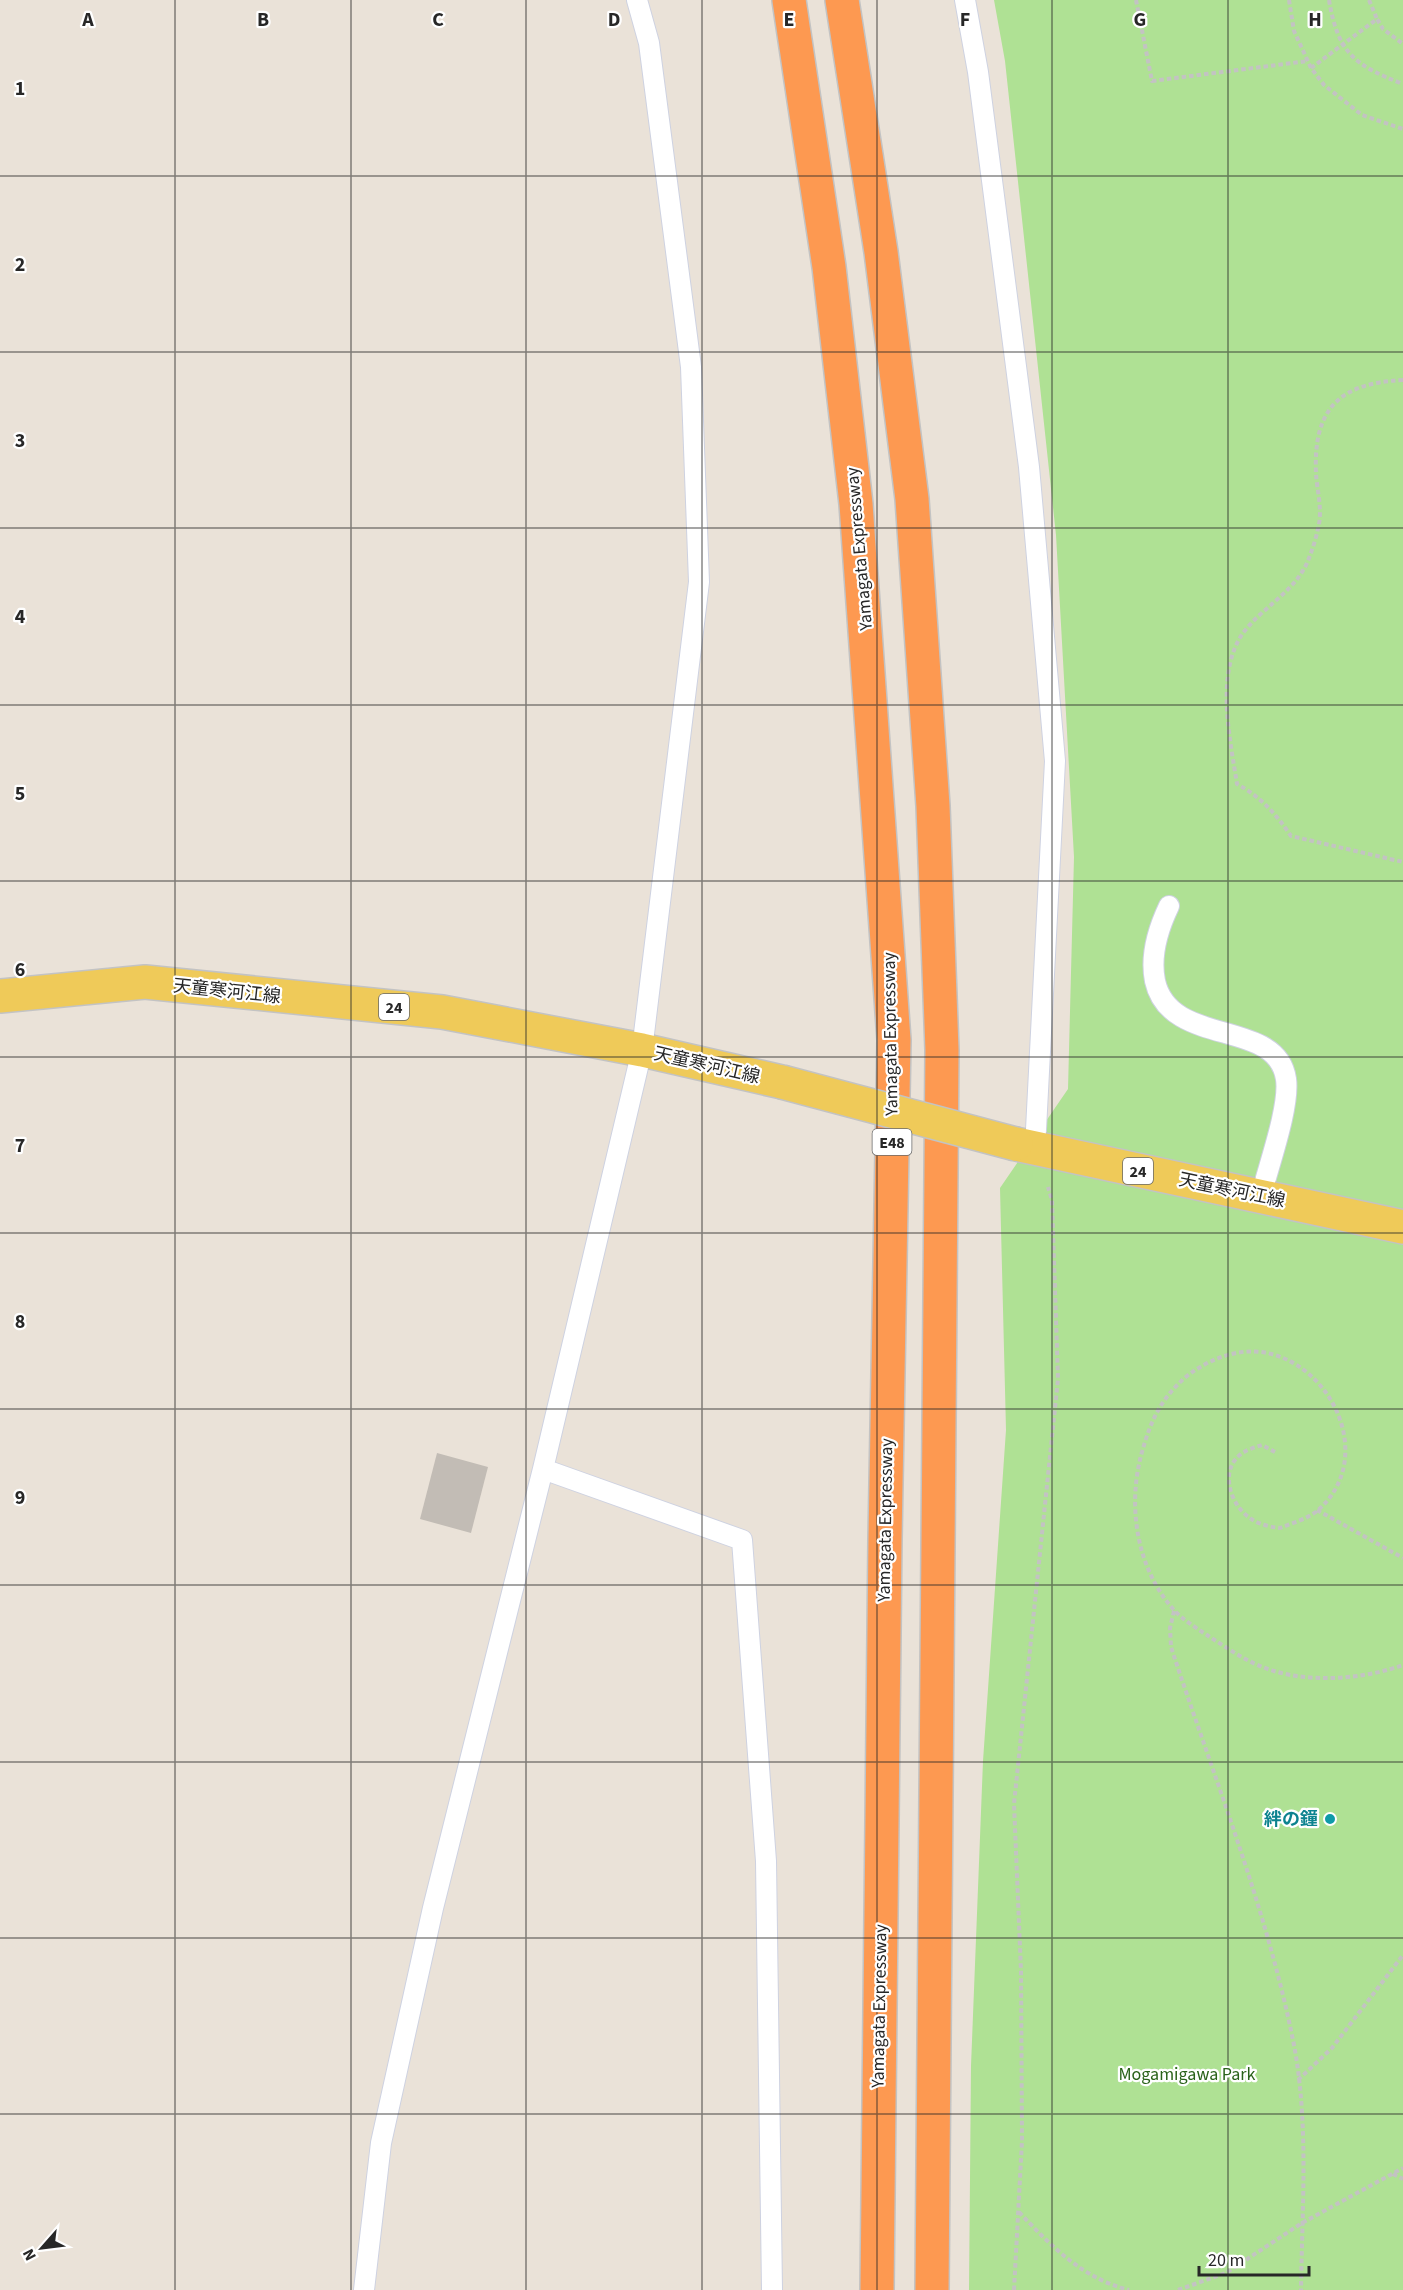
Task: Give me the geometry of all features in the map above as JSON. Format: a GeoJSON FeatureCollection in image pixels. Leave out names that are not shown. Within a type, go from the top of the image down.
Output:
{"type":"FeatureCollection","features":[{"type":"Feature","properties":{"kind":"highway","name":"Yamagata Expressway"},"geometry":{"type":"LineString","coordinates":[[789,0],[829,267],[856,504],[894,1040],[885,1539],[877,2290]]}},
{"type":"Feature","properties":{"kind":"highway"},"geometry":{"type":"LineString","coordinates":[[842,0],[881,252],[912,499],[933,806],[942,1074],[932,2290]]}},
{"type":"Feature","properties":{"kind":"main road","name":"天童寒河江線"},"geometry":{"type":"LineString","coordinates":[[0,996],[145,982],[442,1012],[642,1050],[782,1082],[1025,1147],[1403,1227]]}},
{"type":"Feature","properties":{"kind":"lane"},"geometry":{"type":"LineString","coordinates":[[364,2290],[381,2143],[434,1908],[543,1469],[642,1050],[699,582],[691,367],[649,43],[638,0]]}},
{"type":"Feature","properties":{"kind":"lane"},"geometry":{"type":"LineString","coordinates":[[964,0],[978,72],[1029,466],[1055,761],[1025,1147]]}},
{"type":"Feature","properties":{"kind":"lane"},"geometry":{"type":"LineString","coordinates":[[1169,906],[1157,940],[1153,969],[1158,995],[1169,1010],[1188,1023],[1243,1038],[1266,1050],[1280,1064],[1286,1078],[1286,1098],[1261,1196]]}},
{"type":"Feature","properties":{"kind":"lane"},"geometry":{"type":"LineString","coordinates":[[543,1469],[742,1540],[766,1861],[772,2290]]}},
{"type":"Feature","properties":{"kind":"path"},"geometry":{"type":"LineString","coordinates":[[1136,0],[1152,81],[1308,61]]}},
{"type":"Feature","properties":{"kind":"path"},"geometry":{"type":"LineString","coordinates":[[1288,0],[1294,31],[1311,68],[1324,85],[1362,115],[1403,129]]}},
{"type":"Feature","properties":{"kind":"path"},"geometry":{"type":"LineString","coordinates":[[1329,0],[1341,45],[1353,58],[1378,74],[1403,84]]}},
{"type":"Feature","properties":{"kind":"path"},"geometry":{"type":"LineString","coordinates":[[1369,0],[1383,29],[1403,44]]}},
{"type":"Feature","properties":{"kind":"path"},"geometry":{"type":"LineString","coordinates":[[1311,68],[1377,19]]}},
{"type":"Feature","properties":{"kind":"path"},"geometry":{"type":"LineString","coordinates":[[1403,380],[1374,382],[1354,389],[1331,406],[1321,421],[1316,471],[1320,522],[1308,561],[1288,591],[1243,633],[1231,658],[1226,711],[1237,784],[1257,795],[1292,836],[1403,862]]}},
{"type":"Feature","properties":{"kind":"path"},"geometry":{"type":"LineString","coordinates":[[1014,2290],[1022,2141],[1021,1971],[1014,1804],[1058,1378],[1052,1200],[1025,1147]]}},
{"type":"Feature","properties":{"kind":"path"},"geometry":{"type":"LineString","coordinates":[[1275,1452],[1262,1445],[1243,1452],[1232,1464],[1229,1478],[1231,1495],[1239,1509],[1252,1520],[1280,1528],[1317,1510],[1336,1485],[1346,1441],[1340,1415],[1327,1390],[1292,1360],[1266,1352],[1235,1352],[1198,1368],[1175,1386],[1152,1418],[1137,1471],[1134,1506],[1139,1545],[1152,1574],[1174,1611],[1243,1658],[1273,1671],[1311,1678],[1358,1675],[1403,1665]]}},
{"type":"Feature","properties":{"kind":"path"},"geometry":{"type":"LineString","coordinates":[[1317,1510],[1403,1558]]}},
{"type":"Feature","properties":{"kind":"path"},"geometry":{"type":"LineString","coordinates":[[1174,1611],[1170,1628],[1171,1647],[1255,1893],[1294,2046],[1303,2128],[1302,2290]]}},
{"type":"Feature","properties":{"kind":"path"},"geometry":{"type":"LineString","coordinates":[[1298,2081],[1332,2048],[1403,1955]]}},
{"type":"Feature","properties":{"kind":"path"},"geometry":{"type":"LineString","coordinates":[[1178,2290],[1226,2273],[1302,2223],[1403,2168]]}},
{"type":"Feature","properties":{"kind":"path"},"geometry":{"type":"LineString","coordinates":[[1394,2174],[1403,2179]]}},
{"type":"Feature","properties":{"kind":"path"},"geometry":{"type":"LineString","coordinates":[[1018,2212],[1055,2251],[1098,2280],[1129,2290]]}},
{"type":"Feature","properties":{"kind":"green space","name":"Mogamigawa Park"},"geometry":{"type":"Polygon","coordinates":[[[994,0],[1403,0],[1403,2290],[969,2290],[971,2066],[983,1761],[1006,1430],[1000,1188],[1068,1089],[1074,857],[1056,535],[1005,61],[994,0]]]}},
{"type":"Feature","properties":{"kind":"building"},"geometry":{"type":"Polygon","coordinates":[[[437,1453],[488,1467],[471,1533],[420,1519],[437,1453]]]}},
{"type":"Feature","properties":{"kind":"place","name":"絆の鐘"},"geometry":{"type":"Point","coordinates":[1330,1819]}}]}
